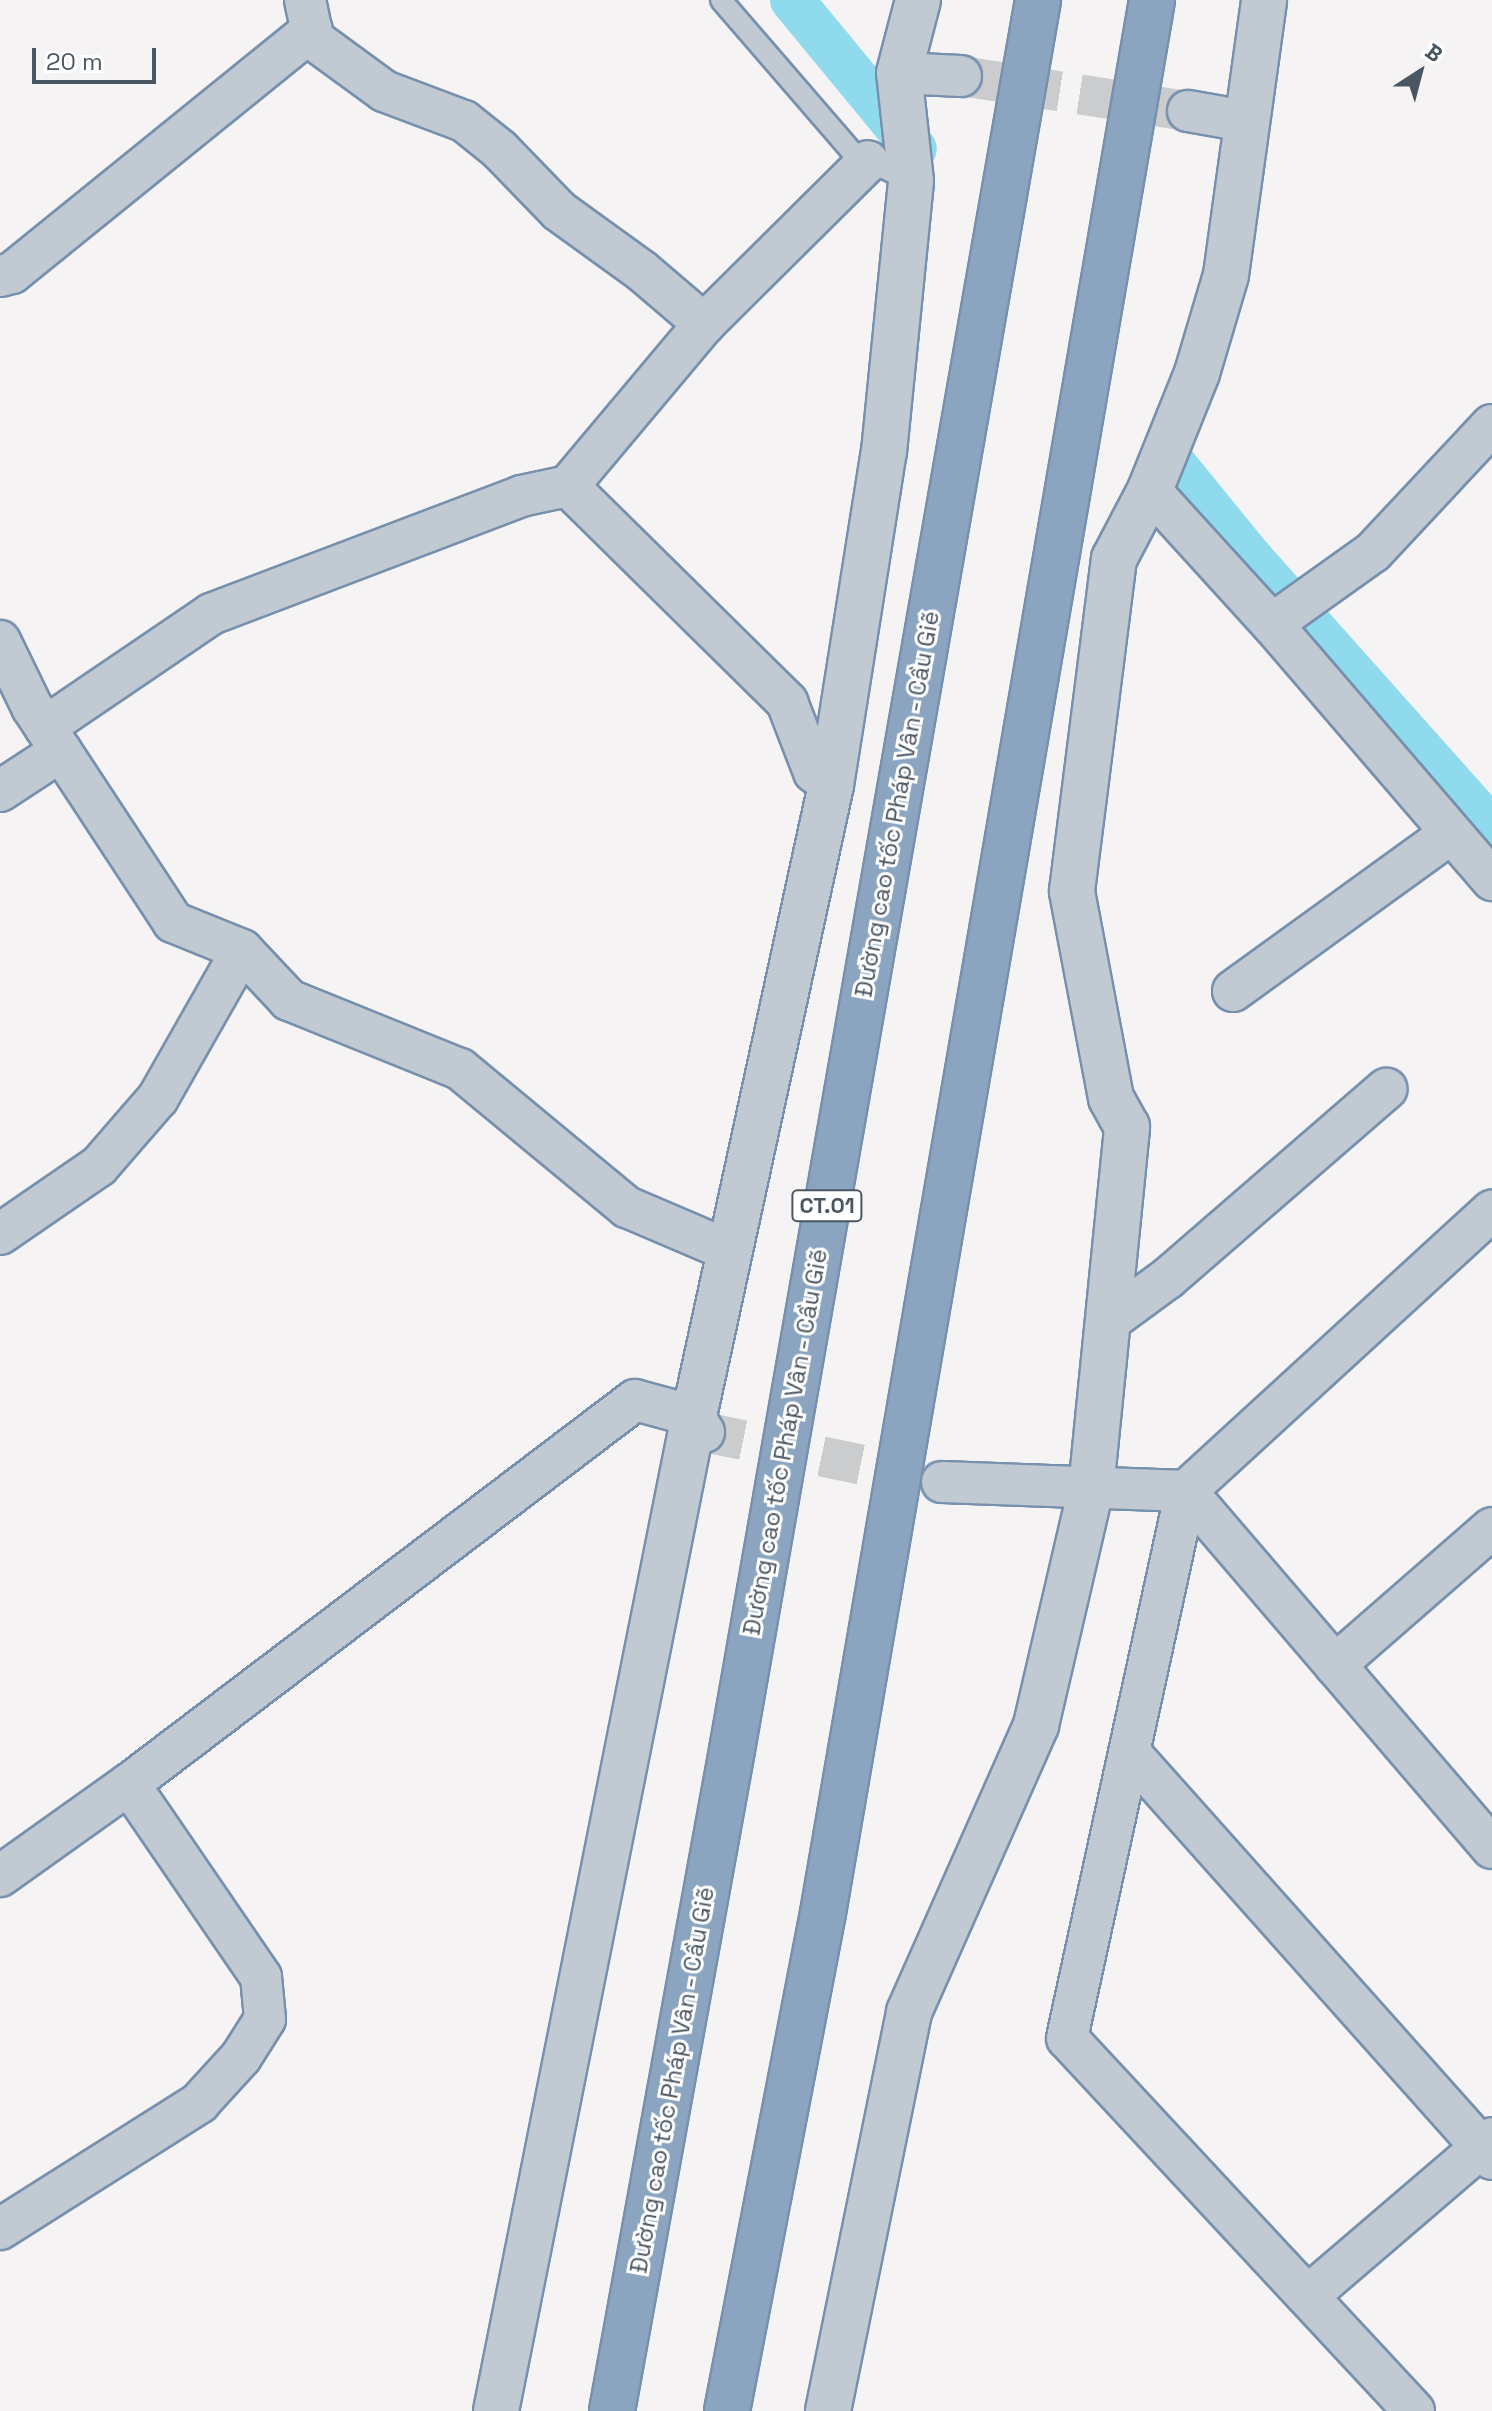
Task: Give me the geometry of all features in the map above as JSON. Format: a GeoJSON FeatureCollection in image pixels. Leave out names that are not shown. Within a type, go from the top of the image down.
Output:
{"type":"FeatureCollection","features":[{"type":"Feature","properties":{"kind":"highway","name":"Đường cao tốc Pháp Vân - Cầu Giẽ"},"geometry":{"type":"LineString","coordinates":[[612,2411],[732,1750],[1038,0]]}},
{"type":"Feature","properties":{"kind":"highway"},"geometry":{"type":"LineString","coordinates":[[727,2411],[823,1913],[1152,0]]}},
{"type":"Feature","properties":{"kind":"street"},"geometry":{"type":"LineString","coordinates":[[496,2411],[699,1424],[730,1251],[831,785],[884,452],[911,181],[899,73],[918,0]]}},
{"type":"Feature","properties":{"kind":"street"},"geometry":{"type":"LineString","coordinates":[[828,2411],[909,2012],[1036,1725],[1108,1322],[1127,1127],[1111,1098],[1072,891],[1114,559],[1150,490],[1197,373],[1226,275],[1264,0]]}},
{"type":"Feature","properties":{"kind":"street"},"geometry":{"type":"LineString","coordinates":[[0,276],[12,273],[24,264],[308,15],[313,39],[384,91],[464,121],[499,149],[559,211],[642,271],[704,324]]}},
{"type":"Feature","properties":{"kind":"street"},"geometry":{"type":"LineString","coordinates":[[899,73],[961,76]]}},
{"type":"Feature","properties":{"kind":"street"},"geometry":{"type":"LineString","coordinates":[[1188,111],[1245,121]]}},
{"type":"Feature","properties":{"kind":"street"},"geometry":{"type":"LineString","coordinates":[[0,791],[53,739],[211,614],[521,496],[568,486],[704,324],[868,161]]}},
{"type":"Feature","properties":{"kind":"street"},"geometry":{"type":"LineString","coordinates":[[1273,623],[1369,554],[1492,425]]}},
{"type":"Feature","properties":{"kind":"street"},"geometry":{"type":"LineString","coordinates":[[568,486],[787,702],[814,772],[831,785]]}},
{"type":"Feature","properties":{"kind":"street"},"geometry":{"type":"LineString","coordinates":[[1150,490],[1273,623],[1492,880]]}},
{"type":"Feature","properties":{"kind":"street"},"geometry":{"type":"LineString","coordinates":[[0,641],[53,739],[173,922],[242,950],[289,1000],[460,1069],[627,1207],[730,1251]]}},
{"type":"Feature","properties":{"kind":"street"},"geometry":{"type":"LineString","coordinates":[[1233,991],[1451,833]]}},
{"type":"Feature","properties":{"kind":"street"},"geometry":{"type":"LineString","coordinates":[[0,1234],[99,1166],[158,1098],[242,950]]}},
{"type":"Feature","properties":{"kind":"street"},"geometry":{"type":"LineString","coordinates":[[1108,1322],[1168,1278],[1386,1089]]}},
{"type":"Feature","properties":{"kind":"street"},"geometry":{"type":"LineString","coordinates":[[1414,2411],[1067,2038],[1186,1491],[1492,1211]]}},
{"type":"Feature","properties":{"kind":"street"},"geometry":{"type":"LineString","coordinates":[[0,1876],[129,1784],[635,1400],[699,1424]]}},
{"type":"Feature","properties":{"kind":"street"},"geometry":{"type":"LineString","coordinates":[[942,1482],[1186,1491],[1492,1846]]}},
{"type":"Feature","properties":{"kind":"street"},"geometry":{"type":"LineString","coordinates":[[1335,1665],[1492,1528]]}},
{"type":"Feature","properties":{"kind":"street"},"geometry":{"type":"LineString","coordinates":[[1130,1753],[1488,2148],[1309,2295]]}},
{"type":"Feature","properties":{"kind":"street"},"geometry":{"type":"LineString","coordinates":[[0,2229],[199,2103],[241,2057],[265,2019],[261,1977],[129,1784]]}},
{"type":"Feature","properties":{"kind":"lane"},"geometry":{"type":"LineString","coordinates":[[721,0],[854,154],[911,181]]}},
{"type":"Feature","properties":{"kind":"waterway"},"geometry":{"type":"LineString","coordinates":[[792,0],[915,149]]}},
{"type":"Feature","properties":{"kind":"waterway"},"geometry":{"type":"LineString","coordinates":[[1167,455],[1250,557],[1492,829]]}},
{"type":"Feature","properties":{"kind":"tunnel"},"geometry":{"type":"LineString","coordinates":[[961,76],[1188,111]]}},
{"type":"Feature","properties":{"kind":"tunnel"},"geometry":{"type":"LineString","coordinates":[[704,1432],[931,1479]]}}]}
